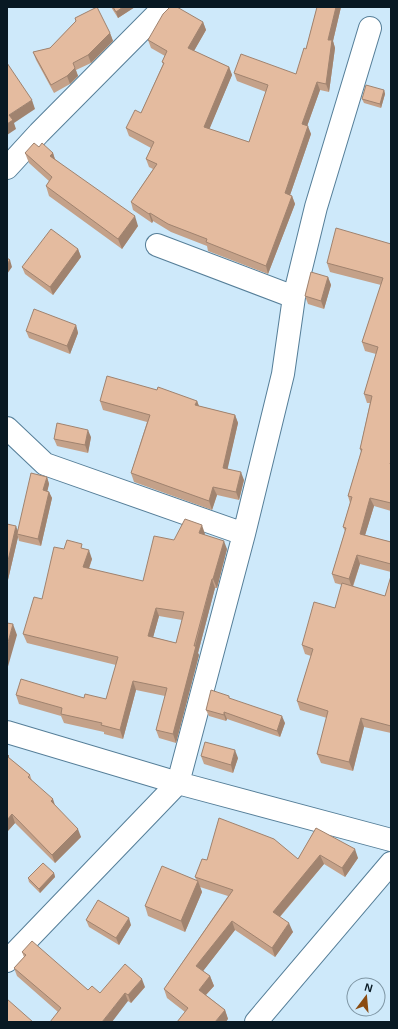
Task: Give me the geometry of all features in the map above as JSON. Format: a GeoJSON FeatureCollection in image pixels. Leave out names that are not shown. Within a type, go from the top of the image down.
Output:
{"type":"FeatureCollection","features":[{"type":"Feature","properties":{"kind":"street"},"geometry":{"type":"LineString","coordinates":[[7,168],[39,133],[164,7]]}},
{"type":"Feature","properties":{"kind":"street"},"geometry":{"type":"LineString","coordinates":[[7,961],[178,783],[244,534],[283,374],[294,297],[316,208],[370,28]]}},
{"type":"Feature","properties":{"kind":"street"},"geometry":{"type":"LineString","coordinates":[[157,245],[294,297]]}},
{"type":"Feature","properties":{"kind":"street"},"geometry":{"type":"LineString","coordinates":[[7,428],[45,464],[244,534]]}},
{"type":"Feature","properties":{"kind":"street"},"geometry":{"type":"LineString","coordinates":[[7,732],[178,783],[391,840]]}},
{"type":"Feature","properties":{"kind":"street"},"geometry":{"type":"LineString","coordinates":[[256,1022],[391,862]]}},
{"type":"Feature","properties":{"kind":"building"},"geometry":{"type":"Polygon","coordinates":[[[97,7],[110,33],[88,55],[73,63],[75,68],[67,76],[51,85],[33,52],[50,48],[76,21],[75,18],[97,7]]]}},
{"type":"Feature","properties":{"kind":"building"},"geometry":{"type":"Polygon","coordinates":[[[113,7],[123,7],[116,12],[113,7]]]}},
{"type":"Feature","properties":{"kind":"building"},"geometry":{"type":"Polygon","coordinates":[[[170,7],[177,7],[203,22],[188,48],[229,67],[204,127],[249,142],[268,85],[234,73],[241,54],[296,74],[304,48],[306,49],[317,7],[336,7],[328,40],[332,40],[326,84],[317,82],[302,124],[308,126],[285,193],[292,196],[266,266],[206,242],[207,239],[168,224],[131,202],[157,164],[146,159],[154,142],[126,128],[135,110],[141,113],[164,63],[162,62],[167,51],[148,40],[163,14],[170,7]]]}},
{"type":"Feature","properties":{"kind":"building"},"geometry":{"type":"Polygon","coordinates":[[[7,63],[32,100],[9,115],[13,120],[7,124],[7,63]]]}},
{"type":"Feature","properties":{"kind":"building"},"geometry":{"type":"Polygon","coordinates":[[[366,85],[384,90],[380,104],[362,99],[366,85]]]}},
{"type":"Feature","properties":{"kind":"building"},"geometry":{"type":"Polygon","coordinates":[[[34,143],[39,147],[42,143],[53,153],[50,156],[135,216],[118,239],[46,186],[52,177],[25,153],[34,143]]]}},
{"type":"Feature","properties":{"kind":"building"},"geometry":{"type":"Polygon","coordinates":[[[336,228],[391,244],[391,503],[370,498],[360,534],[391,542],[391,564],[357,555],[349,579],[332,574],[346,528],[343,527],[352,497],[348,496],[362,449],[360,449],[372,396],[364,394],[378,347],[362,342],[383,278],[327,263],[336,228]]]}},
{"type":"Feature","properties":{"kind":"building"},"geometry":{"type":"Polygon","coordinates":[[[51,229],[78,249],[50,287],[22,267],[51,229]]]}},
{"type":"Feature","properties":{"kind":"building"},"geometry":{"type":"Polygon","coordinates":[[[311,272],[328,277],[321,301],[305,296],[311,272]]]}},
{"type":"Feature","properties":{"kind":"building"},"geometry":{"type":"Polygon","coordinates":[[[34,309],[76,325],[67,346],[26,331],[34,309]]]}},
{"type":"Feature","properties":{"kind":"building"},"geometry":{"type":"Polygon","coordinates":[[[107,376],[157,390],[158,387],[197,401],[195,405],[235,415],[223,468],[241,472],[236,492],[213,487],[209,501],[131,473],[150,415],[100,401],[107,376]]]}},
{"type":"Feature","properties":{"kind":"building"},"geometry":{"type":"Polygon","coordinates":[[[57,423],[88,430],[85,445],[54,439],[57,423]]]}},
{"type":"Feature","properties":{"kind":"building"},"geometry":{"type":"Polygon","coordinates":[[[31,473],[47,477],[43,490],[49,492],[38,539],[17,534],[31,473]]]}},
{"type":"Feature","properties":{"kind":"building"},"geometry":{"type":"Polygon","coordinates":[[[185,519],[202,525],[199,533],[224,541],[194,646],[196,646],[173,734],[156,730],[167,688],[133,681],[120,730],[101,725],[102,723],[61,714],[62,708],[16,695],[21,679],[84,698],[85,694],[106,699],[118,657],[23,634],[34,597],[42,599],[54,547],[64,549],[67,540],[82,544],[81,548],[89,550],[83,567],[143,581],[154,536],[174,540],[185,519]],[[156,608],[148,636],[176,643],[184,612],[156,608]]]}},
{"type":"Feature","properties":{"kind":"building"},"geometry":{"type":"Polygon","coordinates":[[[7,524],[16,526],[7,565],[7,524]]]}},
{"type":"Feature","properties":{"kind":"building"},"geometry":{"type":"Polygon","coordinates":[[[391,576],[391,726],[361,718],[349,762],[317,754],[328,711],[297,701],[313,649],[302,645],[314,602],[335,608],[342,583],[385,596],[391,576]]]}},
{"type":"Feature","properties":{"kind":"building"},"geometry":{"type":"Polygon","coordinates":[[[7,623],[13,624],[7,646],[7,623]]]}},
{"type":"Feature","properties":{"kind":"building"},"geometry":{"type":"Polygon","coordinates":[[[211,690],[229,696],[229,698],[282,716],[277,731],[224,712],[224,715],[206,710],[211,690]]]}},
{"type":"Feature","properties":{"kind":"building"},"geometry":{"type":"Polygon","coordinates":[[[205,742],[235,750],[231,765],[201,756],[205,742]]]}},
{"type":"Feature","properties":{"kind":"building"},"geometry":{"type":"Polygon","coordinates":[[[7,754],[9,756],[8,757],[30,775],[28,777],[53,799],[51,801],[78,829],[52,855],[12,814],[7,820],[7,754]]]}},
{"type":"Feature","properties":{"kind":"building"},"geometry":{"type":"Polygon","coordinates":[[[219,818],[274,839],[298,859],[316,828],[355,849],[342,868],[320,855],[273,912],[289,923],[272,948],[232,921],[196,966],[210,976],[199,990],[225,1010],[215,1022],[177,1022],[188,1008],[164,989],[233,890],[195,877],[202,859],[207,860],[219,818]]]}},
{"type":"Feature","properties":{"kind":"building"},"geometry":{"type":"Polygon","coordinates":[[[43,863],[54,873],[39,889],[28,878],[43,863]]]}},
{"type":"Feature","properties":{"kind":"building"},"geometry":{"type":"Polygon","coordinates":[[[162,866],[198,881],[181,921],[145,906],[162,866]]]}},
{"type":"Feature","properties":{"kind":"building"},"geometry":{"type":"Polygon","coordinates":[[[98,900],[129,918],[116,938],[86,920],[98,900]]]}},
{"type":"Feature","properties":{"kind":"building"},"geometry":{"type":"Polygon","coordinates":[[[32,941],[88,990],[92,986],[100,993],[125,964],[142,979],[128,995],[125,993],[102,1022],[50,1022],[61,1008],[14,968],[26,955],[22,952],[32,941]]]}},
{"type":"Feature","properties":{"kind":"building"},"geometry":{"type":"Polygon","coordinates":[[[7,999],[33,1022],[7,1022],[7,999]]]}}]}
